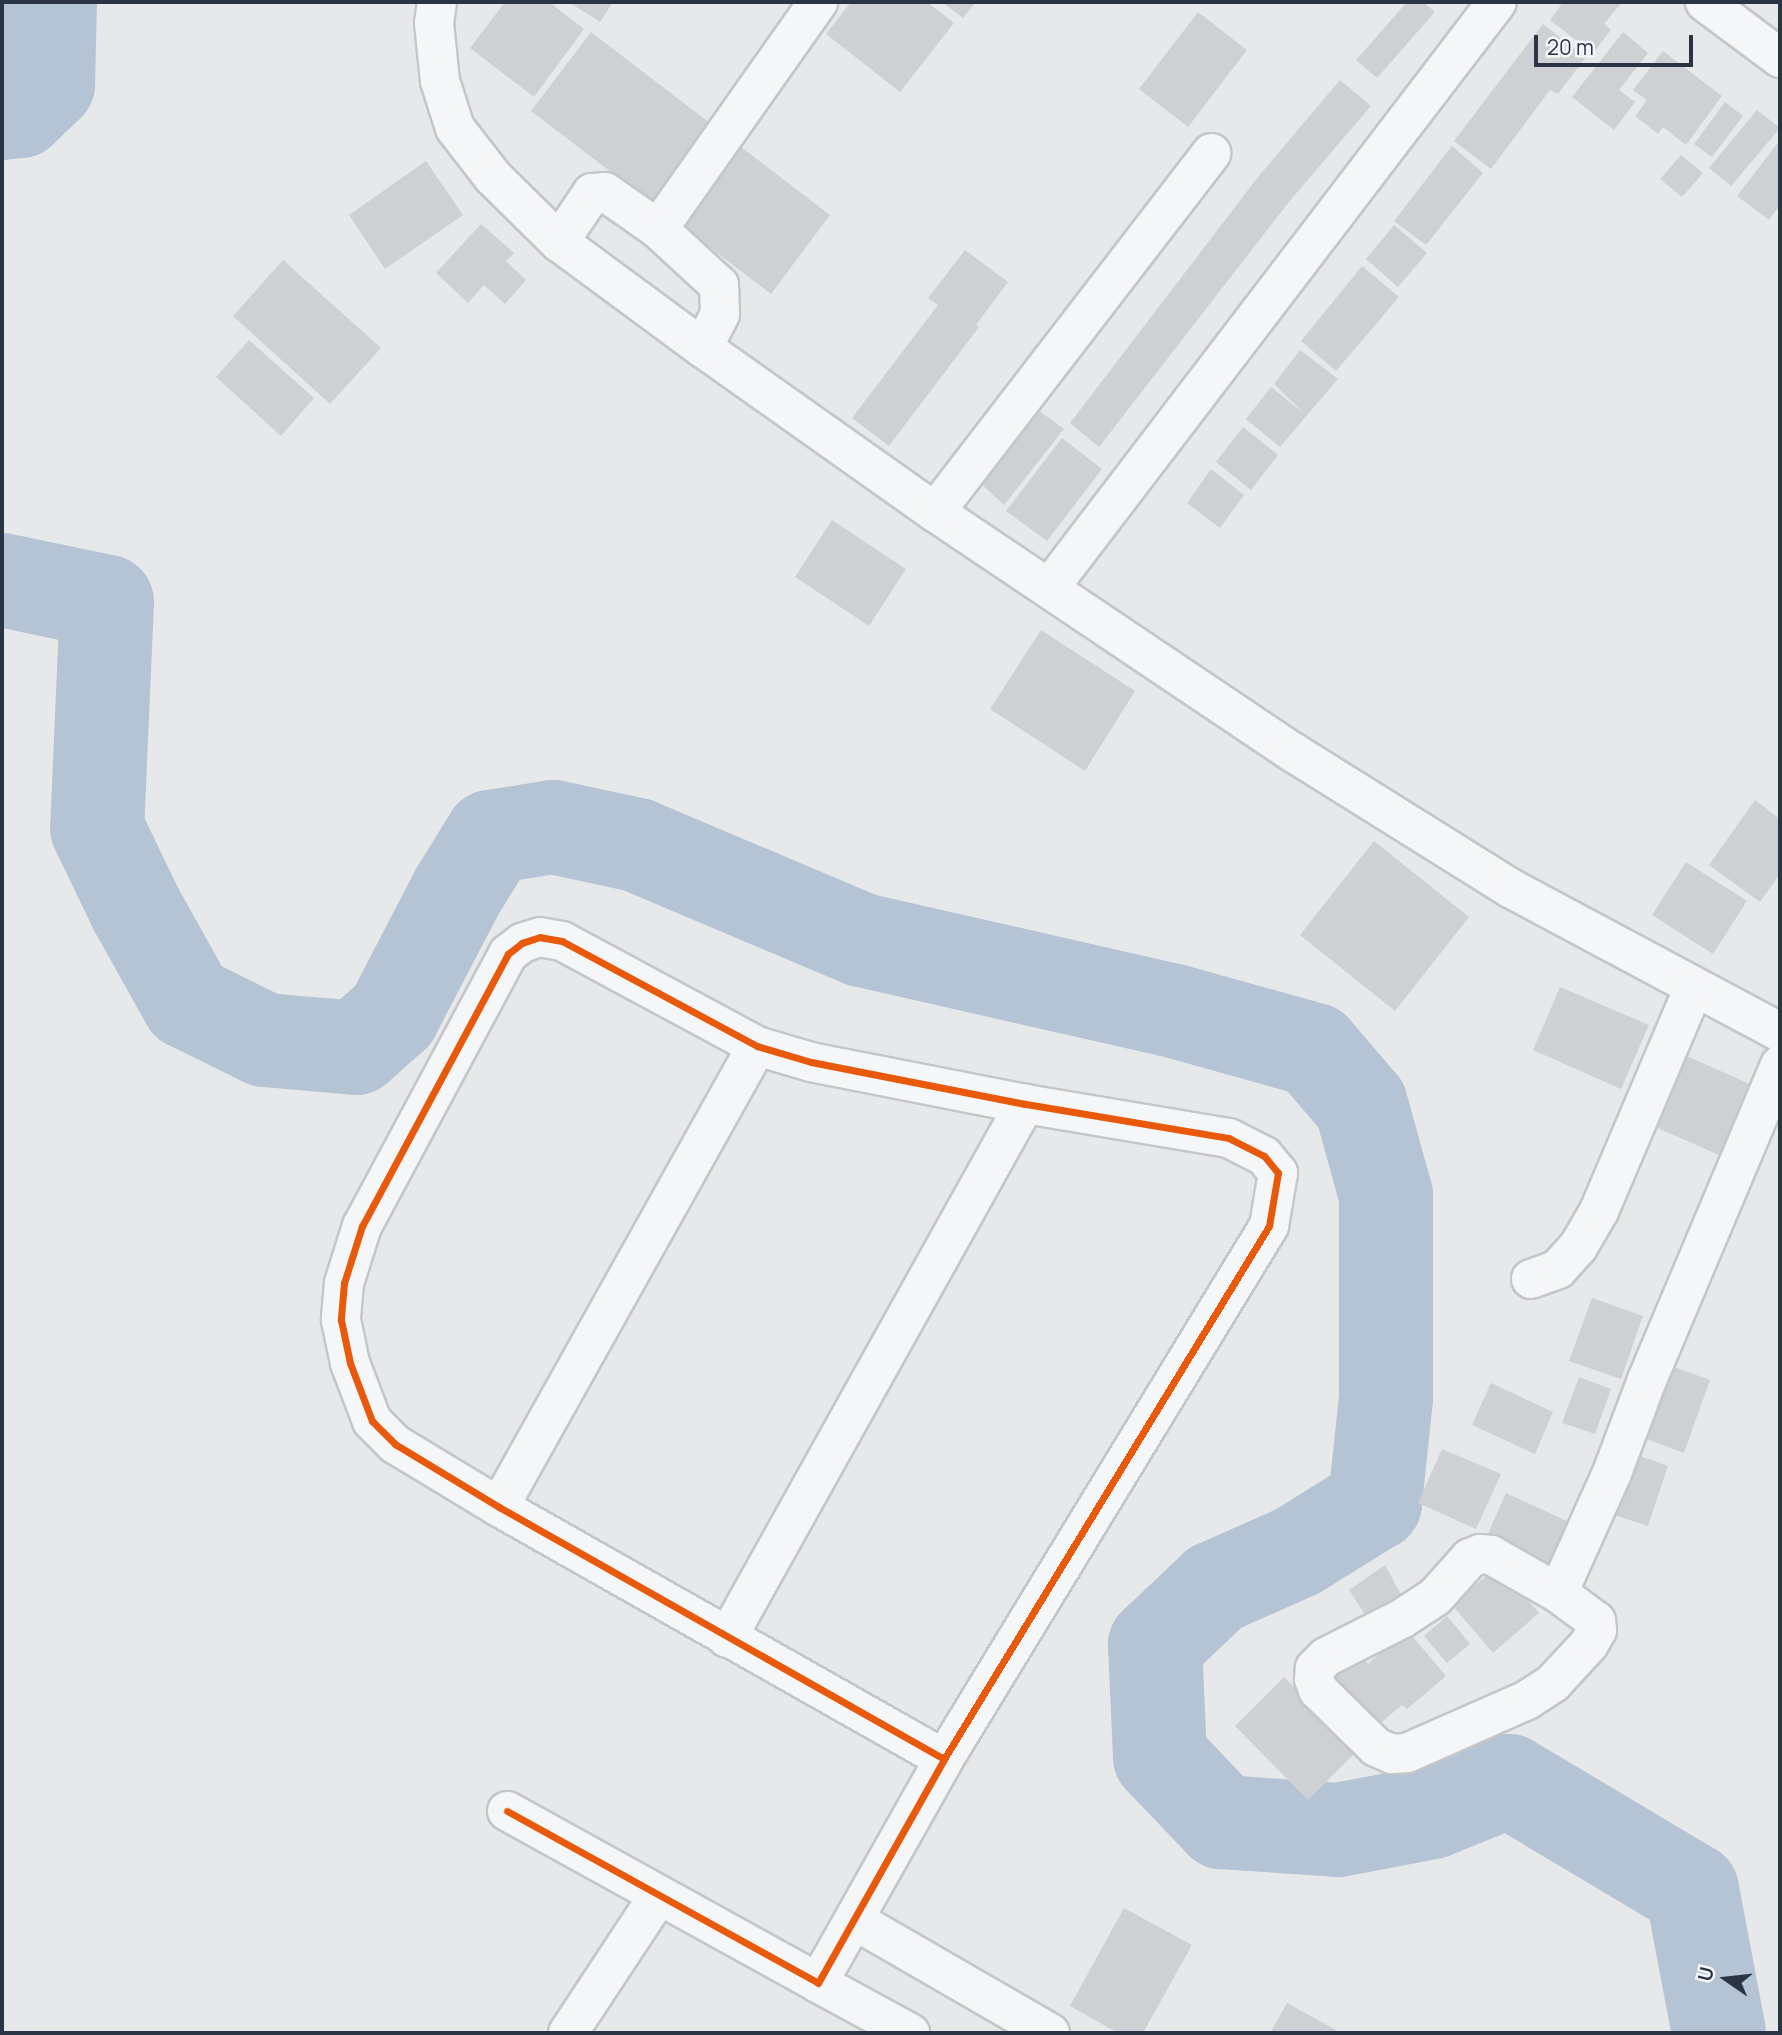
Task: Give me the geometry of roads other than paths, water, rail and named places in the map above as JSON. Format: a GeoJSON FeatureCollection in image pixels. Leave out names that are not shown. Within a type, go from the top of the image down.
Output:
{"type":"FeatureCollection","features":[{"type":"Feature","properties":{"kind":"street"},"geometry":{"type":"LineString","coordinates":[[437,2],[434,23],[440,81],[455,128],[493,177],[559,242],[703,348],[935,512],[1294,753],[1487,874],[1780,1032]]}},
{"type":"Feature","properties":{"kind":"street"},"geometry":{"type":"LineString","coordinates":[[658,229],[818,2]]}},
{"type":"Feature","properties":{"kind":"street"},"geometry":{"type":"LineString","coordinates":[[1050,587],[1497,2]]}},
{"type":"Feature","properties":{"kind":"street"},"geometry":{"type":"LineString","coordinates":[[1704,2],[1780,58]]}},
{"type":"Feature","properties":{"kind":"street"},"geometry":{"type":"LineString","coordinates":[[935,512],[1211,153]]}},
{"type":"Feature","properties":{"kind":"street"},"geometry":{"type":"LineString","coordinates":[[559,242],[592,193],[605,192],[658,229],[719,285],[719,314],[703,348]]}},
{"type":"Feature","properties":{"kind":"street"},"geometry":{"type":"LineString","coordinates":[[818,1983],[856,1921],[944,1759],[1269,1226],[1278,1173],[1264,1156],[1228,1138],[1025,1104],[811,1062],[757,1046],[562,941],[540,937],[522,943],[508,954],[362,1226],[344,1283],[341,1320],[350,1363],[372,1421],[395,1444],[499,1507],[944,1759]]}},
{"type":"Feature","properties":{"kind":"street"},"geometry":{"type":"LineString","coordinates":[[1531,1279],[1558,1269],[1578,1247],[1599,1211],[1693,987]]}},
{"type":"Feature","properties":{"kind":"street"},"geometry":{"type":"LineString","coordinates":[[499,1507],[757,1046]]}},
{"type":"Feature","properties":{"kind":"street"},"geometry":{"type":"LineString","coordinates":[[1558,1593],[1612,1473],[1647,1380],[1780,1065]]}},
{"type":"Feature","properties":{"kind":"street"},"geometry":{"type":"LineString","coordinates":[[727,1638],[1025,1104]]}},
{"type":"Feature","properties":{"kind":"street"},"geometry":{"type":"LineString","coordinates":[[1480,1554],[1491,1555],[1558,1593],[1596,1621],[1597,1630],[1590,1644],[1553,1683],[1527,1700],[1407,1753],[1392,1754],[1376,1747],[1318,1690],[1314,1679],[1315,1668],[1325,1657],[1403,1618],[1434,1597],[1470,1558],[1480,1554]]}},
{"type":"Feature","properties":{"kind":"street"},"geometry":{"type":"LineString","coordinates":[[507,1811],[910,2033]]}},
{"type":"Feature","properties":{"kind":"street"},"geometry":{"type":"LineString","coordinates":[[568,2033],[659,1895]]}},
{"type":"Feature","properties":{"kind":"street"},"geometry":{"type":"LineString","coordinates":[[856,1921],[1050,2033]]}},
{"type":"Feature","properties":{"kind":"waterway"},"geometry":{"type":"LineString","coordinates":[[2,113],[20,111],[48,84],[50,2]]}},
{"type":"Feature","properties":{"kind":"waterway"},"geometry":{"type":"LineString","coordinates":[[2,580],[107,602],[97,828],[136,909],[188,1002],[265,1040],[356,1048],[393,1015],[457,892],[491,837],[553,827],[637,845],[862,940],[1171,1010],[1314,1050],[1361,1105],[1386,1195],[1386,1398],[1375,1503],[1298,1551],[1215,1588],[1155,1645],[1160,1757],[1222,1822],[1338,1830],[1432,1812],[1509,1781],[1692,1890],[1719,2033]]}}]}
